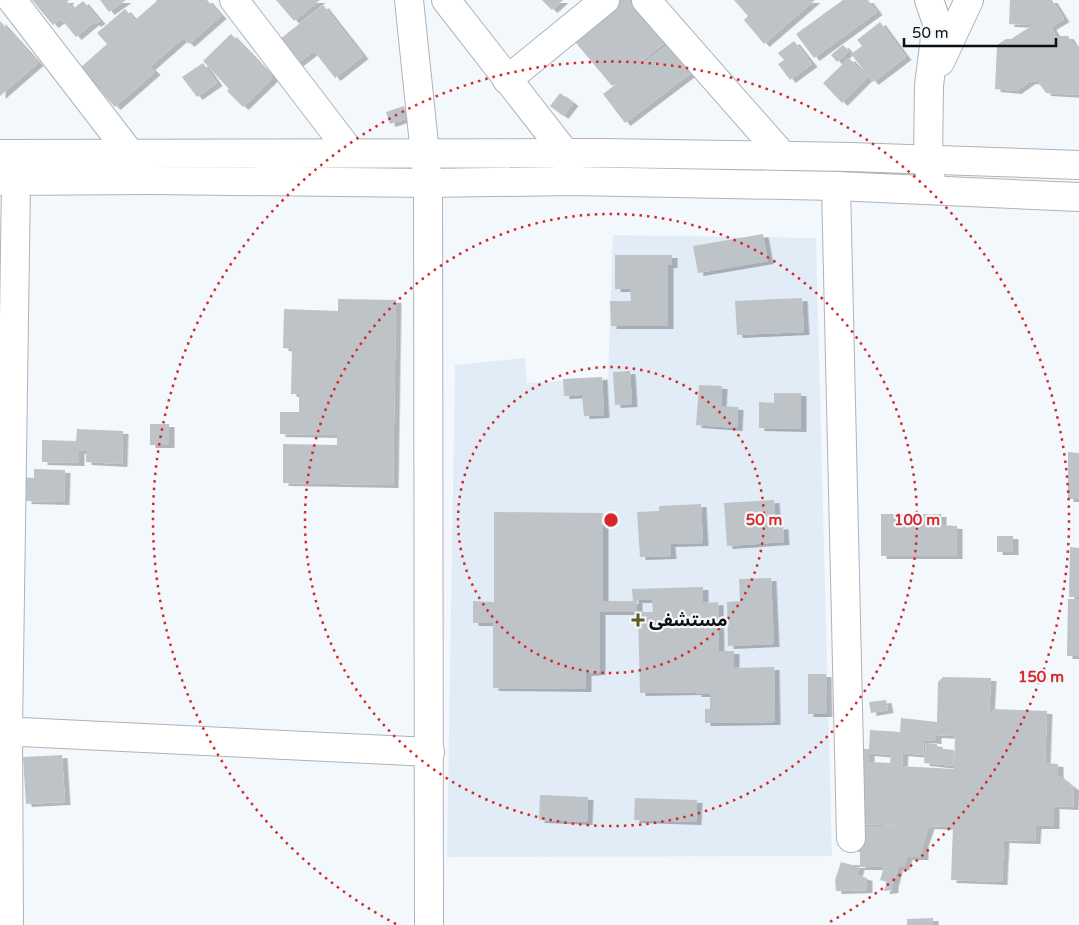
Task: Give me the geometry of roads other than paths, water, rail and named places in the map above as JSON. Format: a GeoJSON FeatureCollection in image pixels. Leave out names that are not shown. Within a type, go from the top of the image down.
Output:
{"type":"FeatureCollection","features":[{"type":"Feature","properties":{"kind":"street"},"geometry":{"type":"LineString","coordinates":[[12,0],[150,180]]}},
{"type":"Feature","properties":{"kind":"street"},"geometry":{"type":"LineString","coordinates":[[234,0],[351,154]]}},
{"type":"Feature","properties":{"kind":"street"},"geometry":{"type":"LineString","coordinates":[[409,0],[428,183],[429,925]]}},
{"type":"Feature","properties":{"kind":"street"},"geometry":{"type":"LineString","coordinates":[[446,0],[566,154],[573,181]]}},
{"type":"Feature","properties":{"kind":"street"},"geometry":{"type":"LineString","coordinates":[[507,80],[605,0]]}},
{"type":"Feature","properties":{"kind":"street"},"geometry":{"type":"LineString","coordinates":[[646,0],[782,156]]}},
{"type":"Feature","properties":{"kind":"street"},"geometry":{"type":"LineString","coordinates":[[929,0],[937,23],[929,85],[928,160],[932,190]]}},
{"type":"Feature","properties":{"kind":"street"},"geometry":{"type":"LineString","coordinates":[[929,85],[969,0]]}},
{"type":"Feature","properties":{"kind":"street"},"geometry":{"type":"LineString","coordinates":[[0,154],[425,153],[782,156],[1079,165]]}},
{"type":"Feature","properties":{"kind":"street"},"geometry":{"type":"LineString","coordinates":[[9,925],[4,731],[8,181],[150,180],[428,183],[573,181],[836,186],[1079,198]]}},
{"type":"Feature","properties":{"kind":"street"},"geometry":{"type":"LineString","coordinates":[[836,186],[851,838]]}},
{"type":"Feature","properties":{"kind":"street"},"geometry":{"type":"LineString","coordinates":[[4,731],[430,752]]}},
{"type":"Feature","properties":{"kind":"place","name":"مستشفى"},"geometry":{"type":"Point","coordinates":[638,620]}}]}
